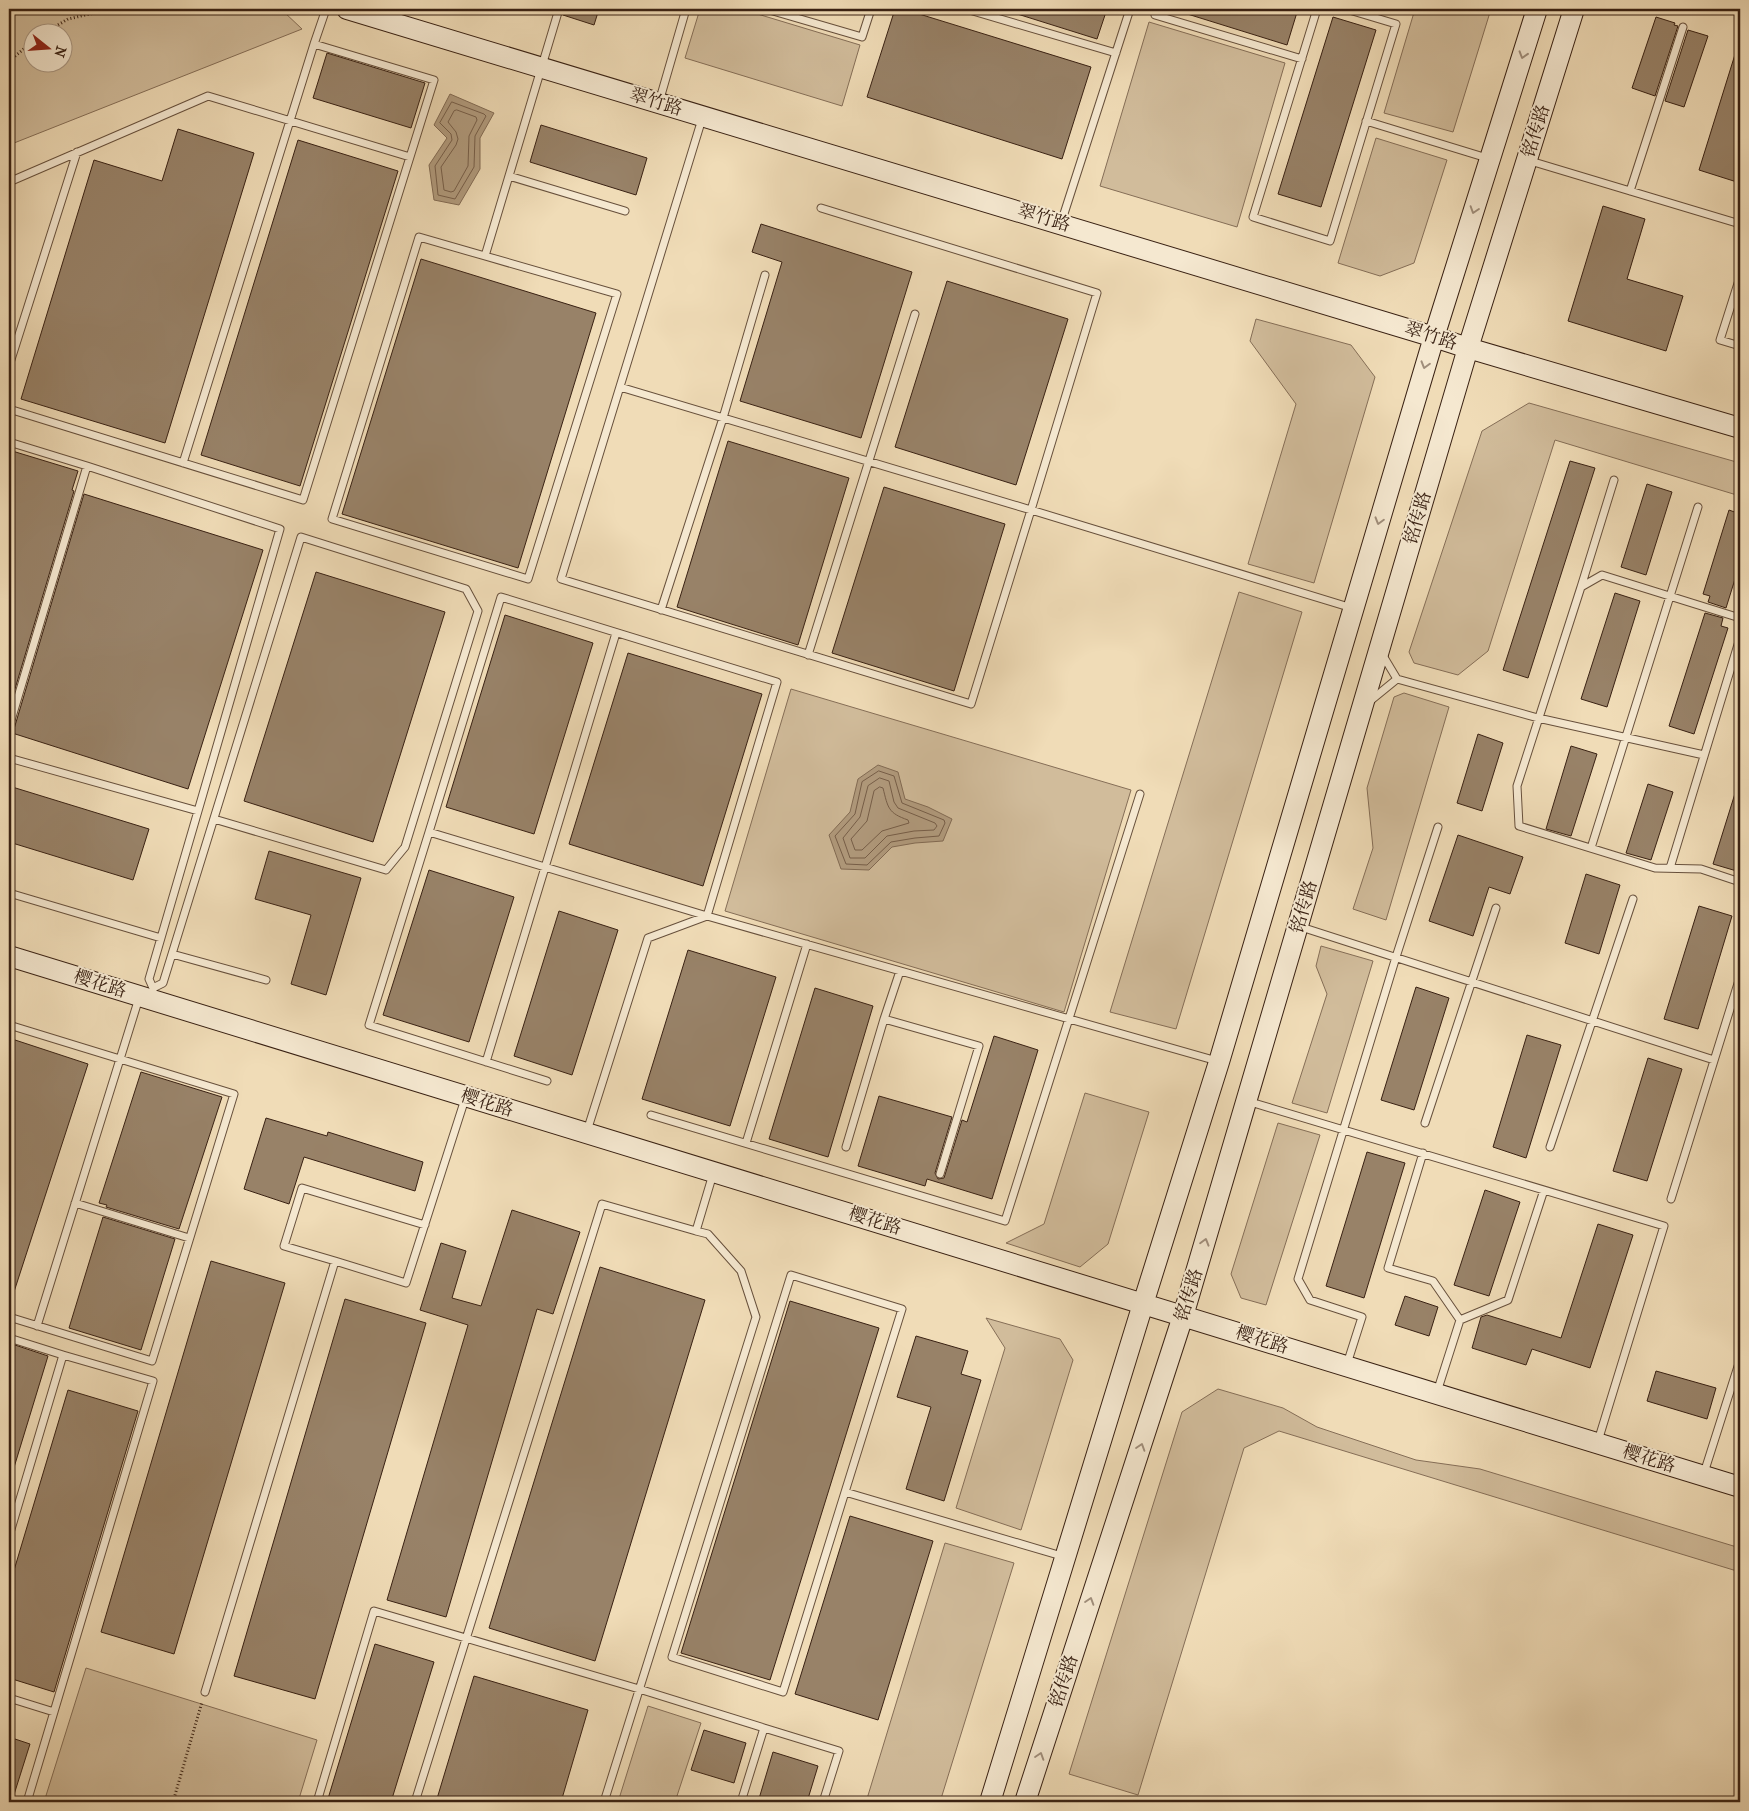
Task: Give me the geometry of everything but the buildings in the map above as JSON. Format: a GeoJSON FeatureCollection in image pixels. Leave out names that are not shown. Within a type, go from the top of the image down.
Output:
{"type":"FeatureCollection","features":[{"type":"Feature","properties":{"kind":"main road","name":"翠竹路"},"geometry":{"type":"LineString","coordinates":[[347,9],[1468,348],[1740,428]]}},
{"type":"Feature","properties":{"kind":"main road","name":"铭传路"},"geometry":{"type":"LineString","coordinates":[[990,1802],[1219,1062],[1434,337],[1537,9]]}},
{"type":"Feature","properties":{"kind":"main road","name":"铭传路"},"geometry":{"type":"LineString","coordinates":[[1025,1802],[1184,1316],[1468,348],[1574,9]]}},
{"type":"Feature","properties":{"kind":"main road","name":"樱花路"},"geometry":{"type":"LineString","coordinates":[[9,956],[148,994],[465,1096],[1740,1487]]}},
{"type":"Feature","properties":{"kind":"lane"},"geometry":{"type":"LineString","coordinates":[[183,463],[326,9]]}},
{"type":"Feature","properties":{"kind":"lane"},"geometry":{"type":"LineString","coordinates":[[486,256],[559,9]]}},
{"type":"Feature","properties":{"kind":"lane"},"geometry":{"type":"LineString","coordinates":[[659,103],[686,9]]}},
{"type":"Feature","properties":{"kind":"lane"},"geometry":{"type":"LineString","coordinates":[[766,9],[776,10],[862,37],[871,9]]}},
{"type":"Feature","properties":{"kind":"lane"},"geometry":{"type":"LineString","coordinates":[[966,9],[1116,54]]}},
{"type":"Feature","properties":{"kind":"lane"},"geometry":{"type":"LineString","coordinates":[[1061,224],[1130,9]]}},
{"type":"Feature","properties":{"kind":"lane"},"geometry":{"type":"LineString","coordinates":[[1317,9],[1253,217],[1330,241],[1396,24],[1346,9]]}},
{"type":"Feature","properties":{"kind":"lane"},"geometry":{"type":"LineString","coordinates":[[1155,15],[1302,59]]}},
{"type":"Feature","properties":{"kind":"lane"},"geometry":{"type":"LineString","coordinates":[[1630,191],[1683,28]]}},
{"type":"Feature","properties":{"kind":"lane"},"geometry":{"type":"LineString","coordinates":[[9,409],[304,500],[434,80],[314,44]]}},
{"type":"Feature","properties":{"kind":"lane"},"geometry":{"type":"LineString","coordinates":[[9,182],[208,96],[410,157]]}},
{"type":"Feature","properties":{"kind":"lane"},"geometry":{"type":"LineString","coordinates":[[703,116],[561,579],[971,704],[1097,293],[821,208]]}},
{"type":"Feature","properties":{"kind":"lane"},"geometry":{"type":"LineString","coordinates":[[1366,121],[1490,159]]}},
{"type":"Feature","properties":{"kind":"lane"},"geometry":{"type":"LineString","coordinates":[[9,366],[78,152]]}},
{"type":"Feature","properties":{"kind":"lane"},"geometry":{"type":"LineString","coordinates":[[1527,160],[1740,224]]}},
{"type":"Feature","properties":{"kind":"lane"},"geometry":{"type":"LineString","coordinates":[[509,176],[625,211]]}},
{"type":"Feature","properties":{"kind":"lane"},"geometry":{"type":"LineString","coordinates":[[419,237],[486,256],[617,294],[528,579],[332,519],[419,237]]}},
{"type":"Feature","properties":{"kind":"lane"},"geometry":{"type":"LineString","coordinates":[[661,610],[723,418],[765,275]]}},
{"type":"Feature","properties":{"kind":"lane"},"geometry":{"type":"LineString","coordinates":[[1740,277],[1720,340],[1740,346]]}},
{"type":"Feature","properties":{"kind":"lane"},"geometry":{"type":"LineString","coordinates":[[808,655],[915,314]]}},
{"type":"Feature","properties":{"kind":"lane"},"geometry":{"type":"LineString","coordinates":[[620,387],[1354,608]]}},
{"type":"Feature","properties":{"kind":"lane"},"geometry":{"type":"LineString","coordinates":[[9,442],[280,529],[149,979],[148,994],[120,1059],[37,1326]]}},
{"type":"Feature","properties":{"kind":"lane"},"geometry":{"type":"LineString","coordinates":[[9,727],[87,466]]}},
{"type":"Feature","properties":{"kind":"lane"},"geometry":{"type":"LineString","coordinates":[[1614,480],[1582,586],[1517,786],[1519,826],[1655,868],[1701,869],[1740,882]]}},
{"type":"Feature","properties":{"kind":"lane"},"geometry":{"type":"LineString","coordinates":[[1592,848],[1672,596],[1698,507]]}},
{"type":"Feature","properties":{"kind":"lane"},"geometry":{"type":"LineString","coordinates":[[148,994],[163,983],[301,537],[466,589],[478,611],[405,847],[386,870],[214,819]]}},
{"type":"Feature","properties":{"kind":"lane"},"geometry":{"type":"LineString","coordinates":[[1582,586],[1602,575],[1740,618]]}},
{"type":"Feature","properties":{"kind":"lane"},"geometry":{"type":"LineString","coordinates":[[547,1081],[368,1025],[501,598],[777,682],[707,916]]}},
{"type":"Feature","properties":{"kind":"lane"},"geometry":{"type":"LineString","coordinates":[[486,1062],[616,633]]}},
{"type":"Feature","properties":{"kind":"lane"},"geometry":{"type":"LineString","coordinates":[[1670,868],[1740,638]]}},
{"type":"Feature","properties":{"kind":"lane"},"geometry":{"type":"LineString","coordinates":[[1379,649],[1397,679],[1538,718],[1704,755]]}},
{"type":"Feature","properties":{"kind":"lane"},"geometry":{"type":"LineString","coordinates":[[1362,708],[1397,679]]}},
{"type":"Feature","properties":{"kind":"lane"},"geometry":{"type":"LineString","coordinates":[[9,758],[198,811]]}},
{"type":"Feature","properties":{"kind":"lane"},"geometry":{"type":"LineString","coordinates":[[652,1115],[1005,1221],[1140,794]]}},
{"type":"Feature","properties":{"kind":"lane"},"geometry":{"type":"LineString","coordinates":[[1346,1366],[1362,1317],[1310,1300],[1298,1279],[1438,827]]}},
{"type":"Feature","properties":{"kind":"lane"},"geometry":{"type":"LineString","coordinates":[[429,832],[707,916],[1219,1062]]}},
{"type":"Feature","properties":{"kind":"lane"},"geometry":{"type":"LineString","coordinates":[[9,893],[161,938]]}},
{"type":"Feature","properties":{"kind":"lane"},"geometry":{"type":"LineString","coordinates":[[1550,1147],[1634,899]]}},
{"type":"Feature","properties":{"kind":"lane"},"geometry":{"type":"LineString","coordinates":[[1425,1123],[1496,908]]}},
{"type":"Feature","properties":{"kind":"lane"},"geometry":{"type":"LineString","coordinates":[[587,1133],[648,938],[707,916]]}},
{"type":"Feature","properties":{"kind":"lane"},"geometry":{"type":"LineString","coordinates":[[1298,926],[1714,1060]]}},
{"type":"Feature","properties":{"kind":"lane"},"geometry":{"type":"LineString","coordinates":[[746,1143],[807,944]]}},
{"type":"Feature","properties":{"kind":"lane"},"geometry":{"type":"LineString","coordinates":[[172,954],[266,980]]}},
{"type":"Feature","properties":{"kind":"lane"},"geometry":{"type":"LineString","coordinates":[[846,1147],[900,970]]}},
{"type":"Feature","properties":{"kind":"lane"},"geometry":{"type":"LineString","coordinates":[[1671,1200],[1740,976]]}},
{"type":"Feature","properties":{"kind":"lane"},"geometry":{"type":"LineString","coordinates":[[884,1019],[979,1046],[940,1174]]}},
{"type":"Feature","properties":{"kind":"lane"},"geometry":{"type":"LineString","coordinates":[[9,1025],[234,1094],[152,1362],[9,1318]]}},
{"type":"Feature","properties":{"kind":"lane"},"geometry":{"type":"LineString","coordinates":[[425,1225],[302,1188],[284,1246],[406,1283],[425,1225],[465,1096]]}},
{"type":"Feature","properties":{"kind":"lane"},"geometry":{"type":"LineString","coordinates":[[1247,1101],[1664,1226],[1597,1443]]}},
{"type":"Feature","properties":{"kind":"lane"},"geometry":{"type":"LineString","coordinates":[[1423,1154],[1388,1268],[1433,1281],[1460,1320]]}},
{"type":"Feature","properties":{"kind":"lane"},"geometry":{"type":"LineString","coordinates":[[696,1231],[713,1172]]}},
{"type":"Feature","properties":{"kind":"lane"},"geometry":{"type":"LineString","coordinates":[[1436,1394],[1460,1320],[1508,1300],[1544,1190]]}},
{"type":"Feature","properties":{"kind":"lane"},"geometry":{"type":"LineString","coordinates":[[75,1204],[190,1238]]}},
{"type":"Feature","properties":{"kind":"lane"},"geometry":{"type":"LineString","coordinates":[[415,1802],[602,1204],[708,1234],[741,1271],[756,1317],[604,1802]]}},
{"type":"Feature","properties":{"kind":"lane"},"geometry":{"type":"LineString","coordinates":[[204,1692],[335,1262]]}},
{"type":"Feature","properties":{"kind":"lane"},"geometry":{"type":"LineString","coordinates":[[791,1275],[902,1309],[845,1492],[783,1692],[672,1657],[791,1275]]}},
{"type":"Feature","properties":{"kind":"lane"},"geometry":{"type":"LineString","coordinates":[[9,1338],[153,1381],[27,1802]]}},
{"type":"Feature","properties":{"kind":"lane"},"geometry":{"type":"LineString","coordinates":[[9,1536],[63,1354]]}},
{"type":"Feature","properties":{"kind":"lane"},"geometry":{"type":"LineString","coordinates":[[1703,1476],[1740,1360]]}},
{"type":"Feature","properties":{"kind":"lane"},"geometry":{"type":"LineString","coordinates":[[845,1492],[1065,1557]]}},
{"type":"Feature","properties":{"kind":"lane"},"geometry":{"type":"LineString","coordinates":[[317,1802],[374,1611],[639,1689],[839,1751],[823,1802]]}},
{"type":"Feature","properties":{"kind":"lane"},"geometry":{"type":"LineString","coordinates":[[9,1698],[54,1712]]}},
{"type":"Feature","properties":{"kind":"lane"},"geometry":{"type":"LineString","coordinates":[[741,1802],[764,1728]]}},
{"type":"Feature","properties":{"kind":"path"},"geometry":{"type":"LineString","coordinates":[[63,22],[105,9]]}},
{"type":"Feature","properties":{"kind":"path"},"geometry":{"type":"LineString","coordinates":[[9,54],[14,57],[22,50]]}},
{"type":"Feature","properties":{"kind":"path"},"geometry":{"type":"LineString","coordinates":[[174,1802],[204,1692]]}},
{"type":"Feature","properties":{"kind":"shaded area"},"geometry":{"type":"Polygon","coordinates":[[[9,9],[276,9],[283,11],[302,29],[9,145],[9,9]]]}},
{"type":"Feature","properties":{"kind":"shaded area"},"geometry":{"type":"Polygon","coordinates":[[[700,9],[741,9],[860,45],[842,106],[685,58],[700,9]]]}},
{"type":"Feature","properties":{"kind":"shaded area"},"geometry":{"type":"Polygon","coordinates":[[[1415,9],[1491,9],[1453,132],[1384,113],[1415,9]]]}},
{"type":"Feature","properties":{"kind":"shaded area"},"geometry":{"type":"Polygon","coordinates":[[[1149,22],[1285,63],[1237,227],[1100,186],[1149,22]]]}},
{"type":"Feature","properties":{"kind":"shaded area"},"geometry":{"type":"Polygon","coordinates":[[[1376,138],[1447,160],[1414,263],[1380,276],[1338,263],[1376,138]]]}},
{"type":"Feature","properties":{"kind":"shaded area"},"geometry":{"type":"Polygon","coordinates":[[[1256,319],[1351,345],[1375,377],[1314,583],[1248,564],[1296,404],[1250,341],[1256,319]]]}},
{"type":"Feature","properties":{"kind":"shaded area"},"geometry":{"type":"Polygon","coordinates":[[[1529,403],[1740,463],[1740,496],[1555,440],[1488,651],[1458,675],[1414,663],[1409,652],[1482,431],[1529,403]]]}},
{"type":"Feature","properties":{"kind":"shaded area"},"geometry":{"type":"Polygon","coordinates":[[[1239,592],[1302,612],[1176,1029],[1110,1012],[1239,592]]]}},
{"type":"Feature","properties":{"kind":"shaded area"},"geometry":{"type":"Polygon","coordinates":[[[791,689],[1131,790],[1064,1012],[725,911],[791,689]]]}},
{"type":"Feature","properties":{"kind":"shaded area"},"geometry":{"type":"Polygon","coordinates":[[[1404,693],[1449,707],[1386,920],[1353,909],[1373,848],[1367,788],[1394,697],[1404,693]]]}},
{"type":"Feature","properties":{"kind":"shaded area"},"geometry":{"type":"Polygon","coordinates":[[[1321,946],[1373,961],[1327,1113],[1292,1103],[1327,994],[1316,966],[1321,946]]]}},
{"type":"Feature","properties":{"kind":"shaded area"},"geometry":{"type":"Polygon","coordinates":[[[1085,1093],[1149,1112],[1108,1244],[1080,1267],[1006,1243],[1044,1224],[1085,1093]]]}},
{"type":"Feature","properties":{"kind":"shaded area"},"geometry":{"type":"Polygon","coordinates":[[[1278,1123],[1320,1135],[1266,1305],[1241,1298],[1231,1274],[1278,1123]]]}},
{"type":"Feature","properties":{"kind":"shaded area"},"geometry":{"type":"Polygon","coordinates":[[[986,1318],[1060,1339],[1073,1360],[1021,1530],[956,1508],[1005,1348],[986,1318]]]}},
{"type":"Feature","properties":{"kind":"shaded area"},"geometry":{"type":"Polygon","coordinates":[[[1218,1389],[1283,1408],[1317,1427],[1416,1460],[1480,1469],[1740,1548],[1740,1572],[1279,1431],[1244,1448],[1138,1795],[1069,1774],[1182,1412],[1218,1389]]]}},
{"type":"Feature","properties":{"kind":"shaded area"},"geometry":{"type":"Polygon","coordinates":[[[945,1543],[1014,1563],[940,1802],[866,1802],[945,1543]]]}},
{"type":"Feature","properties":{"kind":"shaded area"},"geometry":{"type":"Polygon","coordinates":[[[86,1668],[317,1740],[298,1802],[44,1802],[86,1668]]]}},
{"type":"Feature","properties":{"kind":"shaded area"},"geometry":{"type":"Polygon","coordinates":[[[648,1706],[701,1723],[675,1802],[618,1802],[648,1706]]]}},
{"type":"Feature","properties":{"kind":"water"},"geometry":{"type":"Polygon","coordinates":[[[450,94],[494,113],[480,138],[480,169],[459,205],[434,200],[429,165],[447,138],[434,125],[450,94]]]}},
{"type":"Feature","properties":{"kind":"water"},"geometry":{"type":"Polygon","coordinates":[[[878,765],[898,772],[905,799],[928,807],[952,819],[943,841],[892,847],[869,870],[841,869],[829,835],[850,812],[858,779],[878,765]]]}}]}
